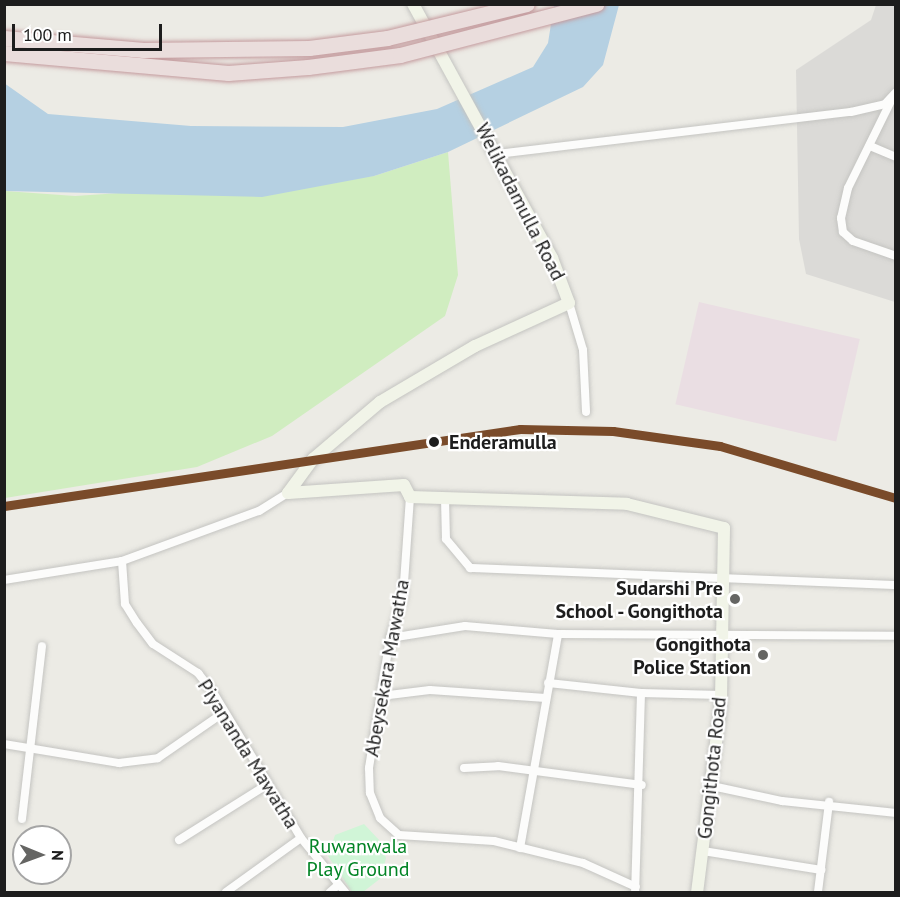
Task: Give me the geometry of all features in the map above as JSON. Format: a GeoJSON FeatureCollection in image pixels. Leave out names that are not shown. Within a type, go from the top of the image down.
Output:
{"type":"FeatureCollection","features":[{"type":"Feature","properties":{"kind":"highway"},"geometry":{"type":"LineString","coordinates":[[4,38],[142,50],[309,48],[387,38],[527,4]]}},
{"type":"Feature","properties":{"kind":"highway"},"geometry":{"type":"LineString","coordinates":[[4,53],[228,73],[308,67],[400,55],[596,4]]}},
{"type":"Feature","properties":{"kind":"street","name":"Welikadamulla Road"},"geometry":{"type":"LineString","coordinates":[[413,4],[459,81],[569,303],[583,350],[586,412]]}},
{"type":"Feature","properties":{"kind":"street"},"geometry":{"type":"LineString","coordinates":[[894,95],[848,188],[843,232],[896,256]]}},
{"type":"Feature","properties":{"kind":"street"},"geometry":{"type":"LineString","coordinates":[[497,154],[796,120],[894,95]]}},
{"type":"Feature","properties":{"kind":"street"},"geometry":{"type":"LineString","coordinates":[[870,146],[896,157]]}},
{"type":"Feature","properties":{"kind":"street"},"geometry":{"type":"LineString","coordinates":[[4,580],[122,561],[259,511],[288,493],[307,466],[380,402],[475,346],[569,303]]}},
{"type":"Feature","properties":{"kind":"street"},"geometry":{"type":"LineString","coordinates":[[288,493],[404,485],[410,497],[445,499],[446,539],[470,568],[725,581],[869,580],[896,585]]}},
{"type":"Feature","properties":{"kind":"street","name":"Abeysekara Mawatha"},"geometry":{"type":"LineString","coordinates":[[410,497],[403,597],[390,638],[369,768],[370,793],[380,818],[399,835],[494,841],[583,864],[635,890]]}},
{"type":"Feature","properties":{"kind":"street","name":"Gongithota Road"},"geometry":{"type":"LineString","coordinates":[[445,499],[627,504],[716,523],[728,536],[721,695],[712,786],[697,892]]}},
{"type":"Feature","properties":{"kind":"street","name":"Piyananda Mawatha"},"geometry":{"type":"LineString","coordinates":[[122,561],[125,604],[136,623],[153,644],[198,673],[301,838],[345,892]]}},
{"type":"Feature","properties":{"kind":"street"},"geometry":{"type":"LineString","coordinates":[[390,638],[465,626],[558,634],[896,636]]}},
{"type":"Feature","properties":{"kind":"street"},"geometry":{"type":"LineString","coordinates":[[520,848],[558,634]]}},
{"type":"Feature","properties":{"kind":"street"},"geometry":{"type":"LineString","coordinates":[[22,819],[42,646]]}},
{"type":"Feature","properties":{"kind":"street"},"geometry":{"type":"LineString","coordinates":[[548,683],[641,693],[721,695]]}},
{"type":"Feature","properties":{"kind":"street"},"geometry":{"type":"LineString","coordinates":[[381,696],[430,690],[546,698]]}},
{"type":"Feature","properties":{"kind":"street"},"geometry":{"type":"LineString","coordinates":[[635,890],[642,785],[641,693]]}},
{"type":"Feature","properties":{"kind":"street"},"geometry":{"type":"LineString","coordinates":[[4,744],[31,751],[119,763],[158,758],[223,713]]}},
{"type":"Feature","properties":{"kind":"street"},"geometry":{"type":"LineString","coordinates":[[464,768],[534,770],[642,785]]}},
{"type":"Feature","properties":{"kind":"street"},"geometry":{"type":"LineString","coordinates":[[179,840],[268,784]]}},
{"type":"Feature","properties":{"kind":"street"},"geometry":{"type":"LineString","coordinates":[[712,786],[782,801],[829,802],[896,813]]}},
{"type":"Feature","properties":{"kind":"street"},"geometry":{"type":"LineString","coordinates":[[818,892],[829,802]]}},
{"type":"Feature","properties":{"kind":"street"},"geometry":{"type":"LineString","coordinates":[[226,892],[301,838]]}},
{"type":"Feature","properties":{"kind":"street"},"geometry":{"type":"LineString","coordinates":[[703,851],[821,870]]}},
{"type":"Feature","properties":{"kind":"street"},"geometry":{"type":"LineString","coordinates":[[330,892],[338,885]]}},
{"type":"Feature","properties":{"kind":"shaded area"},"geometry":{"type":"Polygon","coordinates":[[[876,5],[895,5],[895,302],[806,274],[799,239],[796,70],[871,20],[876,5]]]}},
{"type":"Feature","properties":{"kind":"shaded area"},"geometry":{"type":"Polygon","coordinates":[[[699,302],[860,339],[836,441],[675,404],[699,302]]]}},
{"type":"Feature","properties":{"kind":"green space"},"geometry":{"type":"Polygon","coordinates":[[[448,152],[458,275],[445,316],[272,436],[197,467],[5,498],[5,191],[75,196],[374,176],[448,152]]]}},
{"type":"Feature","properties":{"kind":"green space","name":"Ruwanwala Play Ground"},"geometry":{"type":"Polygon","coordinates":[[[364,824],[381,842],[386,858],[381,878],[363,892],[352,892],[328,856],[335,835],[364,824]]]}},
{"type":"Feature","properties":{"kind":"water"},"geometry":{"type":"Polygon","coordinates":[[[554,5],[619,5],[603,65],[583,87],[448,152],[374,176],[262,197],[5,191],[4,83],[48,114],[191,126],[343,127],[437,109],[533,67],[548,43],[554,5]]]}},
{"type":"Feature","properties":{"kind":"transit line"},"geometry":{"type":"LineString","coordinates":[[4,506],[520,429],[613,431],[720,446],[896,498]]}},
{"type":"Feature","properties":{"kind":"place","name":"Enderamulla"},"geometry":{"type":"Point","coordinates":[434,442]}},
{"type":"Feature","properties":{"kind":"place","name":"Sudarshi Pre School - Gongithota"},"geometry":{"type":"Point","coordinates":[735,599]}},
{"type":"Feature","properties":{"kind":"place","name":"Gongithota Police Station"},"geometry":{"type":"Point","coordinates":[763,655]}}]}
